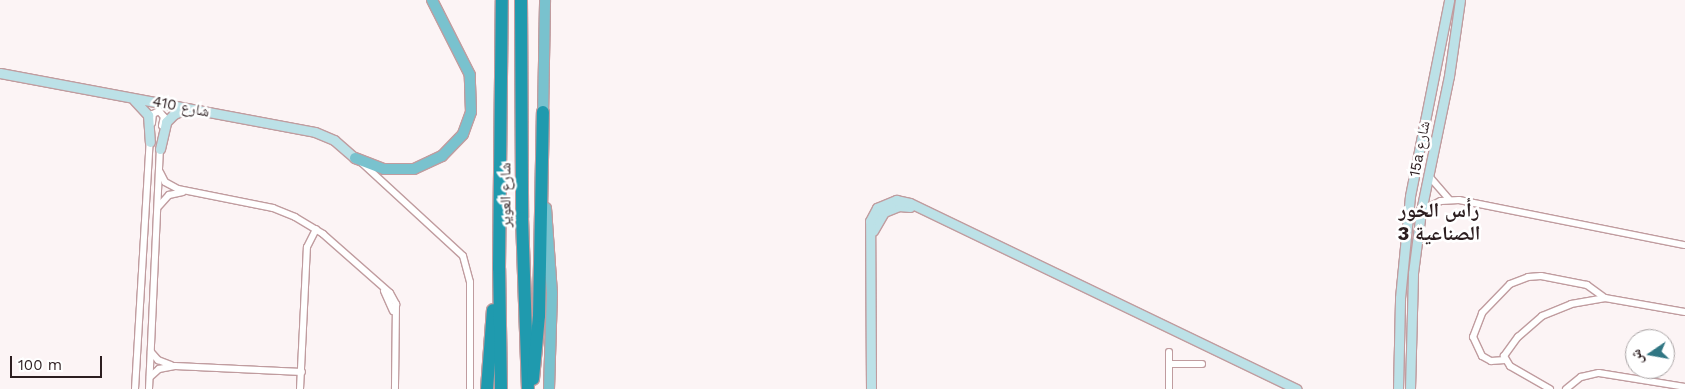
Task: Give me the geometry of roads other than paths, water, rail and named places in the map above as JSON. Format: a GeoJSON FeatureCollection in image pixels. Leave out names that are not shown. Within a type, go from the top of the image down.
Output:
{"type":"FeatureCollection","features":[{"type":"Feature","properties":{"kind":"highway","name":"شارع العوير"},"geometry":{"type":"LineString","coordinates":[[501,0],[499,268],[501,389]]}},
{"type":"Feature","properties":{"kind":"highway","name":"شارع العوير"},"geometry":{"type":"LineString","coordinates":[[521,0],[522,218],[528,389]]}},
{"type":"Feature","properties":{"kind":"highway"},"geometry":{"type":"LineString","coordinates":[[532,389],[539,316],[543,112]]}},
{"type":"Feature","properties":{"kind":"highway"},"geometry":{"type":"LineString","coordinates":[[487,389],[499,268]]}},
{"type":"Feature","properties":{"kind":"main road"},"geometry":{"type":"LineString","coordinates":[[355,158],[384,169],[414,169],[442,156],[463,134],[471,112],[470,75],[432,0]]}},
{"type":"Feature","properties":{"kind":"main road"},"geometry":{"type":"LineString","coordinates":[[545,0],[543,112],[552,293],[549,389]]}},
{"type":"Feature","properties":{"kind":"street","name":"15a شارع"},"geometry":{"type":"LineString","coordinates":[[1398,389],[1400,298],[1410,196],[1449,0]]}},
{"type":"Feature","properties":{"kind":"street","name":"15a شارع"},"geometry":{"type":"LineString","coordinates":[[1410,389],[1413,273],[1421,211],[1460,0]]}},
{"type":"Feature","properties":{"kind":"street","name":"شارع 410"},"geometry":{"type":"LineString","coordinates":[[0,73],[315,132],[334,140],[355,158]]}},
{"type":"Feature","properties":{"kind":"street"},"geometry":{"type":"LineString","coordinates":[[129,97],[146,111],[150,142]]}},
{"type":"Feature","properties":{"kind":"street"},"geometry":{"type":"LineString","coordinates":[[160,149],[169,119],[188,108]]}},
{"type":"Feature","properties":{"kind":"street"},"geometry":{"type":"LineString","coordinates":[[135,389],[150,142],[153,114],[160,111],[164,117],[160,149],[149,389]]}},
{"type":"Feature","properties":{"kind":"street"},"geometry":{"type":"LineString","coordinates":[[355,158],[462,256],[470,282],[470,389]]}},
{"type":"Feature","properties":{"kind":"street"},"geometry":{"type":"LineString","coordinates":[[159,168],[169,185],[187,192],[273,208],[316,229],[374,279],[394,298],[395,389]]}},
{"type":"Feature","properties":{"kind":"street"},"geometry":{"type":"LineString","coordinates":[[1428,175],[1449,199]]}},
{"type":"Feature","properties":{"kind":"street"},"geometry":{"type":"LineString","coordinates":[[158,207],[169,195],[187,192]]}},
{"type":"Feature","properties":{"kind":"street"},"geometry":{"type":"LineString","coordinates":[[1410,196],[1418,199],[1413,273]]}},
{"type":"Feature","properties":{"kind":"street"},"geometry":{"type":"LineString","coordinates":[[1421,211],[1449,199],[1685,245]]}},
{"type":"Feature","properties":{"kind":"street"},"geometry":{"type":"LineString","coordinates":[[870,389],[870,221],[883,204],[904,200],[927,213],[1297,389]]}},
{"type":"Feature","properties":{"kind":"street"},"geometry":{"type":"LineString","coordinates":[[300,389],[307,247],[316,229]]}},
{"type":"Feature","properties":{"kind":"street"},"geometry":{"type":"LineString","coordinates":[[1505,360],[1496,362],[1482,356],[1473,337],[1482,313],[1510,284],[1528,277],[1541,276],[1587,285],[1605,298]]}},
{"type":"Feature","properties":{"kind":"street"},"geometry":{"type":"LineString","coordinates":[[1505,360],[1508,347],[1542,316],[1571,304],[1605,298],[1684,312]]}},
{"type":"Feature","properties":{"kind":"street"},"geometry":{"type":"LineString","coordinates":[[151,350],[158,360],[175,366]]}},
{"type":"Feature","properties":{"kind":"street"},"geometry":{"type":"LineString","coordinates":[[1169,352],[1169,389]]}},
{"type":"Feature","properties":{"kind":"street"},"geometry":{"type":"LineString","coordinates":[[1505,360],[1513,369],[1550,389]]}},
{"type":"Feature","properties":{"kind":"street"},"geometry":{"type":"LineString","coordinates":[[1169,364],[1202,364]]}},
{"type":"Feature","properties":{"kind":"street"},"geometry":{"type":"LineString","coordinates":[[150,378],[159,369],[175,366],[302,372]]}},
{"type":"Feature","properties":{"kind":"street"},"geometry":{"type":"LineString","coordinates":[[1566,389],[1582,377],[1594,373],[1685,387]]}},
{"type":"Feature","properties":{"kind":"street"},"geometry":{"type":"LineString","coordinates":[[1641,389],[1644,380]]}},
{"type":"Feature","properties":{"kind":"district","name":"رأس الخور الصناعية 3"},"geometry":{"type":"Point","coordinates":[1439,222]}}]}
